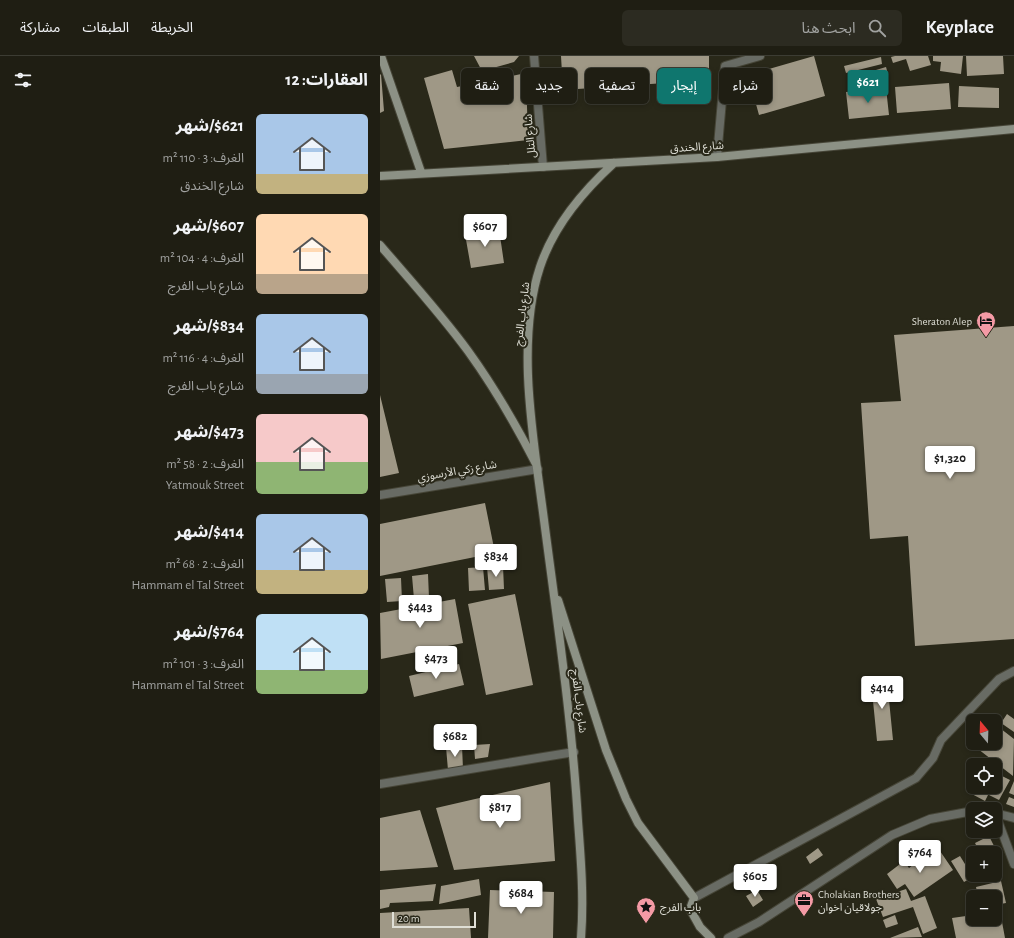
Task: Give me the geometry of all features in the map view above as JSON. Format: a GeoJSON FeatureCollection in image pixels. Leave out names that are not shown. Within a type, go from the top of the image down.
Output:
{"type":"FeatureCollection","features":[{"type":"Feature","properties":{"kind":"main road"},"geometry":{"type":"LineString","coordinates":[[381,56],[421,172]]}},
{"type":"Feature","properties":{"kind":"main road","name":"شارع الخندق"},"geometry":{"type":"LineString","coordinates":[[380,176],[421,172],[717,157],[1014,129]]}},
{"type":"Feature","properties":{"kind":"main road","name":"شارع باب الفرج"},"geometry":{"type":"LineString","coordinates":[[581,938],[582,888],[574,752],[528,379],[529,336],[533,299],[540,267],[553,238],[569,210],[590,185],[614,163]]}},
{"type":"Feature","properties":{"kind":"main road","name":"شارع باب الفرج"},"geometry":{"type":"LineString","coordinates":[[380,245],[441,316],[469,352],[517,428],[538,469]]}},
{"type":"Feature","properties":{"kind":"main road"},"geometry":{"type":"LineString","coordinates":[[552,580],[604,744],[626,799],[638,823],[694,898],[690,909],[700,927],[711,938]]}},
{"type":"Feature","properties":{"kind":"street","name":"شارع التلل"},"geometry":{"type":"LineString","coordinates":[[534,56],[543,167]]}},
{"type":"Feature","properties":{"kind":"street"},"geometry":{"type":"LineString","coordinates":[[717,157],[726,56]]}},
{"type":"Feature","properties":{"kind":"street"},"geometry":{"type":"LineString","coordinates":[[725,66],[760,56]]}},
{"type":"Feature","properties":{"kind":"street","name":"شارع زكي الأرسوزي"},"geometry":{"type":"LineString","coordinates":[[380,495],[538,469]]}},
{"type":"Feature","properties":{"kind":"street"},"geometry":{"type":"LineString","coordinates":[[694,898],[916,778],[933,758],[941,740],[999,679],[1014,671]]}},
{"type":"Feature","properties":{"kind":"street"},"geometry":{"type":"LineString","coordinates":[[380,784],[574,752]]}},
{"type":"Feature","properties":{"kind":"street"},"geometry":{"type":"LineString","coordinates":[[728,938],[759,922],[892,835],[930,819],[966,812]]}},
{"type":"Feature","properties":{"kind":"street"},"geometry":{"type":"LineString","coordinates":[[1002,815],[1014,818]]}},
{"type":"Feature","properties":{"kind":"street"},"geometry":{"type":"LineString","coordinates":[[1002,832],[1014,864]]}},
{"type":"Feature","properties":{"kind":"building"},"geometry":{"type":"Polygon","coordinates":[[[474,56],[519,56],[514,62],[493,68],[480,68],[474,56]]]}},
{"type":"Feature","properties":{"kind":"building"},"geometry":{"type":"Polygon","coordinates":[[[561,56],[709,56],[709,68],[657,68],[657,84],[649,84],[649,68],[585,68],[585,88],[577,89],[577,68],[562,68],[561,56]]]}},
{"type":"Feature","properties":{"kind":"building"},"geometry":{"type":"Polygon","coordinates":[[[814,56],[825,96],[759,115],[756,104],[772,104],[772,68],[814,56]]]}},
{"type":"Feature","properties":{"kind":"building"},"geometry":{"type":"Polygon","coordinates":[[[928,56],[931,65],[910,71],[906,59],[893,63],[891,57],[928,56]]]}},
{"type":"Feature","properties":{"kind":"building"},"geometry":{"type":"Polygon","coordinates":[[[933,56],[963,56],[961,74],[940,71],[941,62],[933,61],[933,56]]]}},
{"type":"Feature","properties":{"kind":"building"},"geometry":{"type":"Polygon","coordinates":[[[966,56],[1003,56],[1004,74],[967,76],[966,56]]]}},
{"type":"Feature","properties":{"kind":"building"},"geometry":{"type":"Polygon","coordinates":[[[881,57],[882,64],[846,73],[844,66],[881,57]]]}},
{"type":"Feature","properties":{"kind":"building"},"geometry":{"type":"Polygon","coordinates":[[[886,67],[888,74],[850,85],[849,78],[886,67]]]}},
{"type":"Feature","properties":{"kind":"building"},"geometry":{"type":"Polygon","coordinates":[[[452,70],[457,87],[461,86],[461,104],[513,104],[513,76],[521,74],[521,104],[527,104],[528,140],[444,149],[424,78],[452,70]]]}},
{"type":"Feature","properties":{"kind":"building"},"geometry":{"type":"Polygon","coordinates":[[[381,74],[384,111],[380,113],[380,75],[381,74]]]}},
{"type":"Feature","properties":{"kind":"building"},"geometry":{"type":"Polygon","coordinates":[[[949,83],[951,109],[897,113],[895,87],[949,83]]]}},
{"type":"Feature","properties":{"kind":"building"},"geometry":{"type":"Polygon","coordinates":[[[959,86],[999,88],[999,108],[958,107],[959,86]]]}},
{"type":"Feature","properties":{"kind":"building"},"geometry":{"type":"Polygon","coordinates":[[[886,88],[889,115],[849,119],[846,92],[886,88]]]}},
{"type":"Feature","properties":{"kind":"building"},"geometry":{"type":"Polygon","coordinates":[[[499,229],[504,263],[471,268],[465,234],[499,229]]]}},
{"type":"Feature","properties":{"kind":"building"},"geometry":{"type":"Polygon","coordinates":[[[1014,326],[1014,639],[915,646],[908,536],[870,539],[861,403],[901,401],[894,335],[1014,326]]]}},
{"type":"Feature","properties":{"kind":"building"},"geometry":{"type":"Polygon","coordinates":[[[380,395],[399,473],[380,477],[380,395]]]}},
{"type":"Feature","properties":{"kind":"building"},"geometry":{"type":"Polygon","coordinates":[[[485,503],[495,553],[380,576],[380,524],[485,503]]]}},
{"type":"Feature","properties":{"kind":"building"},"geometry":{"type":"Polygon","coordinates":[[[503,566],[504,589],[489,590],[487,567],[503,566]]]}},
{"type":"Feature","properties":{"kind":"building"},"geometry":{"type":"Polygon","coordinates":[[[483,567],[485,590],[469,591],[468,568],[483,567]]]}},
{"type":"Feature","properties":{"kind":"building"},"geometry":{"type":"Polygon","coordinates":[[[428,574],[429,598],[414,599],[412,576],[428,574]]]}},
{"type":"Feature","properties":{"kind":"building"},"geometry":{"type":"Polygon","coordinates":[[[401,578],[402,601],[387,602],[385,579],[401,578]]]}},
{"type":"Feature","properties":{"kind":"building"},"geometry":{"type":"Polygon","coordinates":[[[515,594],[533,685],[486,695],[468,604],[515,594]]]}},
{"type":"Feature","properties":{"kind":"building"},"geometry":{"type":"Polygon","coordinates":[[[455,599],[463,643],[381,659],[380,613],[455,599]]]}},
{"type":"Feature","properties":{"kind":"building"},"geometry":{"type":"Polygon","coordinates":[[[459,664],[464,685],[414,697],[409,676],[459,664]]]}},
{"type":"Feature","properties":{"kind":"building"},"geometry":{"type":"Polygon","coordinates":[[[887,680],[893,740],[877,741],[871,681],[887,680]]]}},
{"type":"Feature","properties":{"kind":"building"},"geometry":{"type":"Polygon","coordinates":[[[1007,714],[1014,719],[1014,732],[1002,724],[1007,714]]]}},
{"type":"Feature","properties":{"kind":"building"},"geometry":{"type":"Polygon","coordinates":[[[1002,730],[1014,739],[1013,776],[1002,768],[1002,758],[990,758],[979,750],[1002,750],[1002,730]]]}},
{"type":"Feature","properties":{"kind":"building"},"geometry":{"type":"Polygon","coordinates":[[[490,744],[488,757],[475,759],[474,745],[490,744]]]}},
{"type":"Feature","properties":{"kind":"building"},"geometry":{"type":"Polygon","coordinates":[[[462,746],[463,769],[448,770],[446,747],[462,746]]]}},
{"type":"Feature","properties":{"kind":"building"},"geometry":{"type":"Polygon","coordinates":[[[1002,776],[1010,780],[999,800],[989,795],[1002,794],[1002,776]]]}},
{"type":"Feature","properties":{"kind":"building"},"geometry":{"type":"Polygon","coordinates":[[[1014,781],[1014,795],[1009,793],[1014,781]]]}},
{"type":"Feature","properties":{"kind":"building"},"geometry":{"type":"Polygon","coordinates":[[[550,782],[555,861],[454,870],[436,808],[550,782]]]}},
{"type":"Feature","properties":{"kind":"building"},"geometry":{"type":"Polygon","coordinates":[[[972,794],[988,794],[985,801],[972,794]]]}},
{"type":"Feature","properties":{"kind":"building"},"geometry":{"type":"Polygon","coordinates":[[[1009,797],[1014,799],[1014,807],[1006,804],[1009,797]]]}},
{"type":"Feature","properties":{"kind":"building"},"geometry":{"type":"Polygon","coordinates":[[[420,810],[438,867],[380,871],[380,818],[420,810]]]}},
{"type":"Feature","properties":{"kind":"building"},"geometry":{"type":"Polygon","coordinates":[[[985,838],[990,838],[994,846],[976,846],[975,843],[985,838]]]}},
{"type":"Feature","properties":{"kind":"building"},"geometry":{"type":"Polygon","coordinates":[[[818,848],[823,855],[810,864],[806,857],[818,848]]]}},
{"type":"Feature","properties":{"kind":"building"},"geometry":{"type":"Polygon","coordinates":[[[940,851],[953,870],[914,897],[905,884],[897,889],[887,874],[904,861],[909,868],[918,861],[921,864],[940,851]]]}},
{"type":"Feature","properties":{"kind":"building"},"geometry":{"type":"Polygon","coordinates":[[[960,856],[966,866],[966,881],[964,882],[951,861],[960,856]]]}},
{"type":"Feature","properties":{"kind":"building"},"geometry":{"type":"Polygon","coordinates":[[[479,879],[481,895],[439,904],[441,886],[479,879]]]}},
{"type":"Feature","properties":{"kind":"building"},"geometry":{"type":"Polygon","coordinates":[[[1001,882],[1006,903],[1002,904],[1002,890],[977,890],[976,887],[1001,882]]]}},
{"type":"Feature","properties":{"kind":"building"},"geometry":{"type":"Polygon","coordinates":[[[436,884],[433,901],[390,903],[389,907],[380,909],[380,890],[436,884]]]}},
{"type":"Feature","properties":{"kind":"building"},"geometry":{"type":"Polygon","coordinates":[[[906,889],[911,901],[925,896],[937,928],[923,934],[913,907],[883,917],[876,899],[906,889]]]}},
{"type":"Feature","properties":{"kind":"building"},"geometry":{"type":"Polygon","coordinates":[[[490,890],[554,892],[553,938],[488,938],[490,890]]]}},
{"type":"Feature","properties":{"kind":"building"},"geometry":{"type":"Polygon","coordinates":[[[757,890],[763,900],[753,907],[746,896],[757,890]]]}},
{"type":"Feature","properties":{"kind":"building"},"geometry":{"type":"Polygon","coordinates":[[[469,908],[471,938],[380,938],[380,913],[469,908]]]}},
{"type":"Feature","properties":{"kind":"building"},"geometry":{"type":"Polygon","coordinates":[[[895,915],[898,924],[886,928],[883,920],[895,915]]]}},
{"type":"Feature","properties":{"kind":"building"},"geometry":{"type":"Polygon","coordinates":[[[966,916],[966,926],[1002,926],[1002,922],[1005,938],[956,938],[952,918],[966,916]]]}},
{"type":"Feature","properties":{"kind":"building"},"geometry":{"type":"Polygon","coordinates":[[[918,927],[922,937],[890,938],[918,927]]]}},
{"type":"Feature","properties":{"kind":"place","name":"Sheraton Alep"},"geometry":{"type":"Point","coordinates":[986,338]}},
{"type":"Feature","properties":{"kind":"place","name":"Cholakian Brothers جولاقيان اخوان"},"geometry":{"type":"Point","coordinates":[804,917]}},
{"type":"Feature","properties":{"kind":"place","name":"باب الفرج"},"geometry":{"type":"Point","coordinates":[646,924]}}]}
